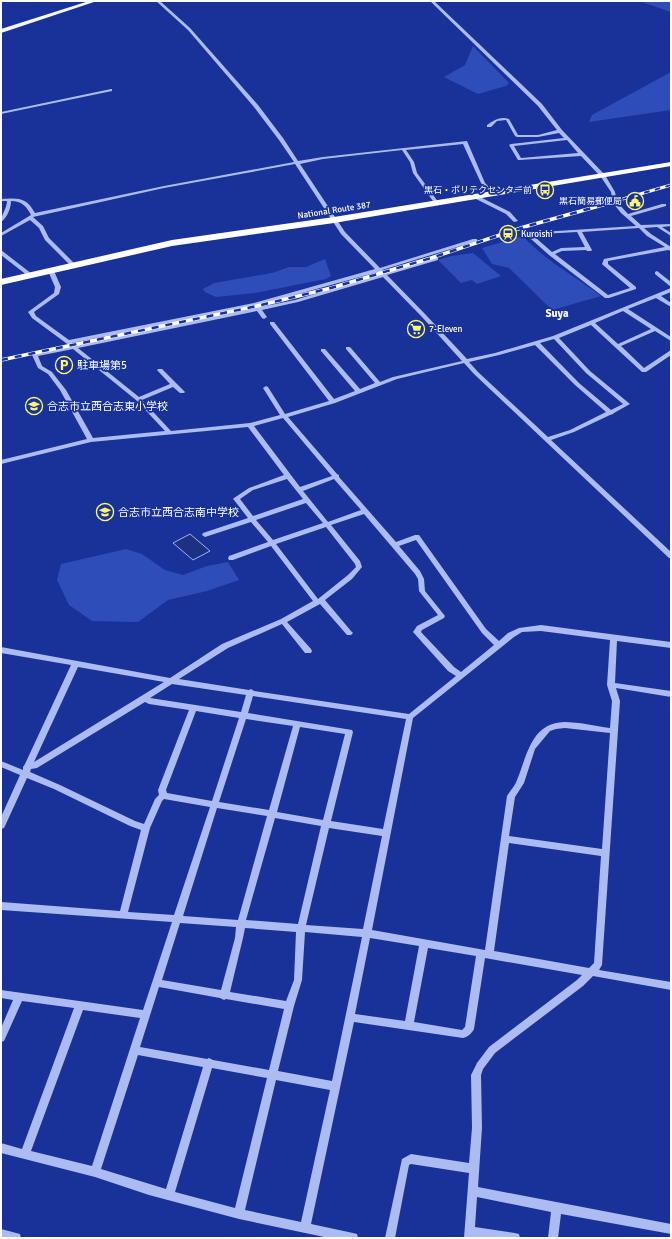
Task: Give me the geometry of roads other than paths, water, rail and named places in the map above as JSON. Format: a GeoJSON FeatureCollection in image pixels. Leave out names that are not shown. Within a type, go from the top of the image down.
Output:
{"type":"FeatureCollection","features":[{"type":"Feature","properties":{"kind":"highway","name":"National Route 387"},"geometry":{"type":"LineString","coordinates":[[1,282],[172,243],[334,220],[671,164]]}},
{"type":"Feature","properties":{"kind":"main road"},"geometry":{"type":"LineString","coordinates":[[1,31],[94,1]]}},
{"type":"Feature","properties":{"kind":"street"},"geometry":{"type":"LineString","coordinates":[[158,1],[189,29],[256,106],[297,163],[343,233],[380,273],[424,316],[464,361],[671,556]]}},
{"type":"Feature","properties":{"kind":"street"},"geometry":{"type":"LineString","coordinates":[[432,1],[540,105],[560,131],[603,176],[613,192],[615,202],[627,216],[640,228],[670,248]]}},
{"type":"Feature","properties":{"kind":"street"},"geometry":{"type":"LineString","coordinates":[[1,113],[111,90]]}},
{"type":"Feature","properties":{"kind":"street"},"geometry":{"type":"LineString","coordinates":[[489,126],[496,120],[507,119],[517,136],[538,136],[560,131]]}},
{"type":"Feature","properties":{"kind":"street"},"geometry":{"type":"LineString","coordinates":[[568,139],[511,145],[520,159],[583,154]]}},
{"type":"Feature","properties":{"kind":"street"},"geometry":{"type":"LineString","coordinates":[[1,235],[33,216],[164,187],[297,163],[465,142],[483,182],[493,194]]}},
{"type":"Feature","properties":{"kind":"street"},"geometry":{"type":"LineString","coordinates":[[403,149],[412,162],[415,173],[438,203]]}},
{"type":"Feature","properties":{"kind":"street"},"geometry":{"type":"LineString","coordinates":[[476,197],[508,213],[516,221]]}},
{"type":"Feature","properties":{"kind":"street"},"geometry":{"type":"LineString","coordinates":[[1,200],[21,200],[27,202],[33,216],[47,239],[73,265]]}},
{"type":"Feature","properties":{"kind":"street"},"geometry":{"type":"LineString","coordinates":[[1,221],[9,206],[10,200]]}},
{"type":"Feature","properties":{"kind":"street"},"geometry":{"type":"LineString","coordinates":[[627,216],[664,205]]}},
{"type":"Feature","properties":{"kind":"street"},"geometry":{"type":"LineString","coordinates":[[670,248],[618,256],[606,260],[605,264],[634,288],[607,296],[533,240],[535,235],[671,225]]}},
{"type":"Feature","properties":{"kind":"street"},"geometry":{"type":"LineString","coordinates":[[659,226],[671,234]]}},
{"type":"Feature","properties":{"kind":"street"},"geometry":{"type":"LineString","coordinates":[[551,254],[561,250],[589,249],[579,231]]}},
{"type":"Feature","properties":{"kind":"street"},"geometry":{"type":"LineString","coordinates":[[91,440],[63,390],[50,373],[40,367],[35,355],[259,310],[296,301],[475,240]]}},
{"type":"Feature","properties":{"kind":"street"},"geometry":{"type":"LineString","coordinates":[[1,252],[30,276]]}},
{"type":"Feature","properties":{"kind":"street"},"geometry":{"type":"LineString","coordinates":[[68,342],[255,304],[436,259]]}},
{"type":"Feature","properties":{"kind":"street"},"geometry":{"type":"LineString","coordinates":[[51,271],[58,287],[56,294],[30,312],[34,317],[68,342],[138,399],[170,433]]}},
{"type":"Feature","properties":{"kind":"street"},"geometry":{"type":"LineString","coordinates":[[657,273],[671,285]]}},
{"type":"Feature","properties":{"kind":"street"},"geometry":{"type":"LineString","coordinates":[[1,462],[91,440],[250,425],[332,402],[378,383],[537,343],[625,310],[671,290]]}},
{"type":"Feature","properties":{"kind":"street"},"geometry":{"type":"LineString","coordinates":[[657,296],[671,305]]}},
{"type":"Feature","properties":{"kind":"street"},"geometry":{"type":"LineString","coordinates":[[255,304],[264,317]]}},
{"type":"Feature","properties":{"kind":"street"},"geometry":{"type":"LineString","coordinates":[[625,310],[671,339]]}},
{"type":"Feature","properties":{"kind":"street"},"geometry":{"type":"LineString","coordinates":[[272,323],[332,402]]}},
{"type":"Feature","properties":{"kind":"street"},"geometry":{"type":"LineString","coordinates":[[592,323],[644,371],[671,352]]}},
{"type":"Feature","properties":{"kind":"street"},"geometry":{"type":"LineString","coordinates":[[616,346],[655,329]]}},
{"type":"Feature","properties":{"kind":"street"},"geometry":{"type":"LineString","coordinates":[[548,439],[572,431],[627,404],[588,372],[555,337]]}},
{"type":"Feature","properties":{"kind":"street"},"geometry":{"type":"LineString","coordinates":[[537,343],[576,384],[611,413]]}},
{"type":"Feature","properties":{"kind":"street"},"geometry":{"type":"LineString","coordinates":[[348,348],[378,383]]}},
{"type":"Feature","properties":{"kind":"street"},"geometry":{"type":"LineString","coordinates":[[323,350],[358,391]]}},
{"type":"Feature","properties":{"kind":"street"},"geometry":{"type":"LineString","coordinates":[[160,370],[182,392]]}},
{"type":"Feature","properties":{"kind":"street"},"geometry":{"type":"LineString","coordinates":[[138,399],[174,385]]}},
{"type":"Feature","properties":{"kind":"street"},"geometry":{"type":"LineString","coordinates":[[266,388],[284,416],[337,476],[420,576],[422,591],[442,616],[419,628],[417,632],[451,670],[461,675]]}},
{"type":"Feature","properties":{"kind":"street"},"geometry":{"type":"LineString","coordinates":[[26,770],[145,698],[225,646],[283,621],[319,601],[350,577],[359,567],[358,563],[288,476],[250,425]]}},
{"type":"Feature","properties":{"kind":"street"},"geometry":{"type":"LineString","coordinates":[[288,476],[251,489],[236,499],[319,601],[349,633]]}},
{"type":"Feature","properties":{"kind":"street"},"geometry":{"type":"LineString","coordinates":[[299,490],[337,476]]}},
{"type":"Feature","properties":{"kind":"street"},"geometry":{"type":"LineString","coordinates":[[205,535],[307,500]]}},
{"type":"Feature","properties":{"kind":"street"},"geometry":{"type":"LineString","coordinates":[[231,558],[366,511]]}},
{"type":"Feature","properties":{"kind":"street"},"geometry":{"type":"LineString","coordinates":[[395,545],[417,537],[484,631],[500,645]]}},
{"type":"Feature","properties":{"kind":"street"},"geometry":{"type":"LineString","coordinates":[[283,621],[308,651]]}},
{"type":"Feature","properties":{"kind":"street"},"geometry":{"type":"LineString","coordinates":[[305,1226],[350,1017],[365,933],[410,717],[461,675],[520,630],[531,628],[614,637],[671,646]]}},
{"type":"Feature","properties":{"kind":"street"},"geometry":{"type":"LineString","coordinates":[[515,1238],[470,1235],[477,1128],[476,1075],[480,1066],[492,1050],[591,973],[598,965],[604,853],[616,701],[611,685],[614,637]]}},
{"type":"Feature","properties":{"kind":"street"},"geometry":{"type":"LineString","coordinates":[[1,650],[172,681],[410,717]]}},
{"type":"Feature","properties":{"kind":"street"},"geometry":{"type":"LineString","coordinates":[[1,826],[76,663]]}},
{"type":"Feature","properties":{"kind":"street"},"geometry":{"type":"LineString","coordinates":[[611,685],[671,694]]}},
{"type":"Feature","properties":{"kind":"street"},"geometry":{"type":"LineString","coordinates":[[95,1172],[179,919],[251,692]]}},
{"type":"Feature","properties":{"kind":"street"},"geometry":{"type":"LineString","coordinates":[[145,698],[149,701],[193,709],[349,732],[301,928],[298,980],[289,1006],[239,1214]]}},
{"type":"Feature","properties":{"kind":"street"},"geometry":{"type":"LineString","coordinates":[[163,796],[162,790],[193,709]]}},
{"type":"Feature","properties":{"kind":"street"},"geometry":{"type":"LineString","coordinates":[[224,996],[240,938],[241,923],[297,725]]}},
{"type":"Feature","properties":{"kind":"street"},"geometry":{"type":"LineString","coordinates":[[350,1017],[463,1034],[469,1029],[485,954],[505,839],[510,796],[520,783],[532,748],[547,729],[555,726],[566,725],[614,731]]}},
{"type":"Feature","properties":{"kind":"street"},"geometry":{"type":"LineString","coordinates":[[1,764],[26,770],[146,828]]}},
{"type":"Feature","properties":{"kind":"street"},"geometry":{"type":"LineString","coordinates":[[123,915],[146,828],[158,799],[163,796],[386,833]]}},
{"type":"Feature","properties":{"kind":"street"},"geometry":{"type":"LineString","coordinates":[[505,839],[604,853]]}},
{"type":"Feature","properties":{"kind":"street"},"geometry":{"type":"LineString","coordinates":[[1,906],[365,933],[671,986]]}},
{"type":"Feature","properties":{"kind":"street"},"geometry":{"type":"LineString","coordinates":[[409,1026],[424,943]]}},
{"type":"Feature","properties":{"kind":"street"},"geometry":{"type":"LineString","coordinates":[[157,983],[224,996],[289,1006]]}},
{"type":"Feature","properties":{"kind":"street"},"geometry":{"type":"LineString","coordinates":[[1,994],[146,1015]]}},
{"type":"Feature","properties":{"kind":"street"},"geometry":{"type":"LineString","coordinates":[[1,1038],[19,997]]}},
{"type":"Feature","properties":{"kind":"street"},"geometry":{"type":"LineString","coordinates":[[25,1154],[80,1005]]}},
{"type":"Feature","properties":{"kind":"street"},"geometry":{"type":"LineString","coordinates":[[135,1050],[209,1062],[335,1086]]}},
{"type":"Feature","properties":{"kind":"street"},"geometry":{"type":"LineString","coordinates":[[169,1195],[209,1062]]}},
{"type":"Feature","properties":{"kind":"street"},"geometry":{"type":"LineString","coordinates":[[1,1148],[95,1172],[169,1195],[239,1214],[305,1226],[354,1238]]}},
{"type":"Feature","properties":{"kind":"street"},"geometry":{"type":"LineString","coordinates":[[390,1238],[404,1162],[411,1159],[474,1169]]}},
{"type":"Feature","properties":{"kind":"street"},"geometry":{"type":"LineString","coordinates":[[473,1191],[671,1229]]}},
{"type":"Feature","properties":{"kind":"street"},"geometry":{"type":"LineString","coordinates":[[553,1238],[556,1208]]}},
{"type":"Feature","properties":{"kind":"street"},"geometry":{"type":"LineString","coordinates":[[1,1234],[16,1238]]}},
{"type":"Feature","properties":{"kind":"railway"},"geometry":{"type":"LineString","coordinates":[[602,205],[671,185]]}},
{"type":"Feature","properties":{"kind":"railway"},"geometry":{"type":"LineString","coordinates":[[1,360],[257,306],[331,288],[431,258],[524,227],[606,204]]}},
{"type":"Feature","properties":{"kind":"place","name":"黒石・ポリテクセンター前"},"geometry":{"type":"Point","coordinates":[545,190]}},
{"type":"Feature","properties":{"kind":"place","name":"黒石簡易郵便局"},"geometry":{"type":"Point","coordinates":[635,201]}},
{"type":"Feature","properties":{"kind":"place","name":"Kuroishi"},"geometry":{"type":"Point","coordinates":[508,234]}},
{"type":"Feature","properties":{"kind":"place","name":"7-Eleven"},"geometry":{"type":"Point","coordinates":[416,329]}},
{"type":"Feature","properties":{"kind":"place","name":"駐車場第5"},"geometry":{"type":"Point","coordinates":[64,365]}},
{"type":"Feature","properties":{"kind":"place","name":"合志市立西合志東小学校"},"geometry":{"type":"Point","coordinates":[34,406]}},
{"type":"Feature","properties":{"kind":"place","name":"合志市立西合志南中学校"},"geometry":{"type":"Point","coordinates":[105,512]}},
{"type":"Feature","properties":{"kind":"district","name":"Suya"},"geometry":{"type":"Point","coordinates":[557,313]}}]}
